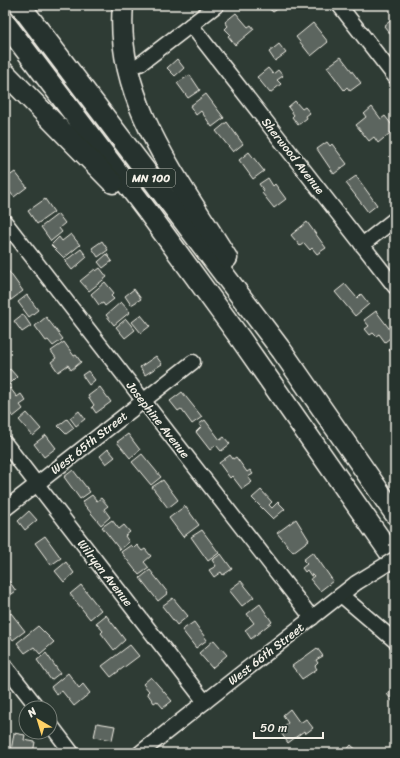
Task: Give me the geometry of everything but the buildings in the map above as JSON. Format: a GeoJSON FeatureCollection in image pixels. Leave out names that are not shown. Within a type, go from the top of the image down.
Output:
{"type":"FeatureCollection","features":[{"type":"Feature","properties":{"kind":"highway","name":"MN 100"},"geometry":{"type":"LineString","coordinates":[[20,5],[282,351],[395,514]]}},
{"type":"Feature","properties":{"kind":"highway"},"geometry":{"type":"LineString","coordinates":[[123,5],[124,46],[127,65],[132,85],[149,126],[172,173],[243,284],[282,351]]}},
{"type":"Feature","properties":{"kind":"highway","name":"MN 100"},"geometry":{"type":"LineString","coordinates":[[5,23],[148,212],[240,338],[395,560]]}},
{"type":"Feature","properties":{"kind":"highway"},"geometry":{"type":"LineString","coordinates":[[5,73],[125,196],[148,212]]}},
{"type":"Feature","properties":{"kind":"street"},"geometry":{"type":"LineString","coordinates":[[140,64],[217,5]]}},
{"type":"Feature","properties":{"kind":"street"},"geometry":{"type":"LineString","coordinates":[[339,5],[395,77]]}},
{"type":"Feature","properties":{"kind":"street","name":"Sherwood Avenue"},"geometry":{"type":"LineString","coordinates":[[191,25],[395,287]]}},
{"type":"Feature","properties":{"kind":"street"},"geometry":{"type":"LineString","coordinates":[[362,245],[395,219]]}},
{"type":"Feature","properties":{"kind":"street","name":"Josephine Avenue"},"geometry":{"type":"LineString","coordinates":[[5,222],[312,618]]}},
{"type":"Feature","properties":{"kind":"street","name":"West 65th Street"},"geometry":{"type":"LineString","coordinates":[[5,509],[193,362]]}},
{"type":"Feature","properties":{"kind":"street","name":"Wilryan Avenue"},"geometry":{"type":"LineString","coordinates":[[5,443],[205,702]]}},
{"type":"Feature","properties":{"kind":"street","name":"West 66th Street"},"geometry":{"type":"LineString","coordinates":[[140,753],[356,583],[395,560]]}},
{"type":"Feature","properties":{"kind":"street"},"geometry":{"type":"LineString","coordinates":[[341,595],[395,641]]}},
{"type":"Feature","properties":{"kind":"street"},"geometry":{"type":"LineString","coordinates":[[5,666],[32,700]]}},
{"type":"Feature","properties":{"kind":"street"},"geometry":{"type":"LineString","coordinates":[[58,735],[72,753]]}}]}
